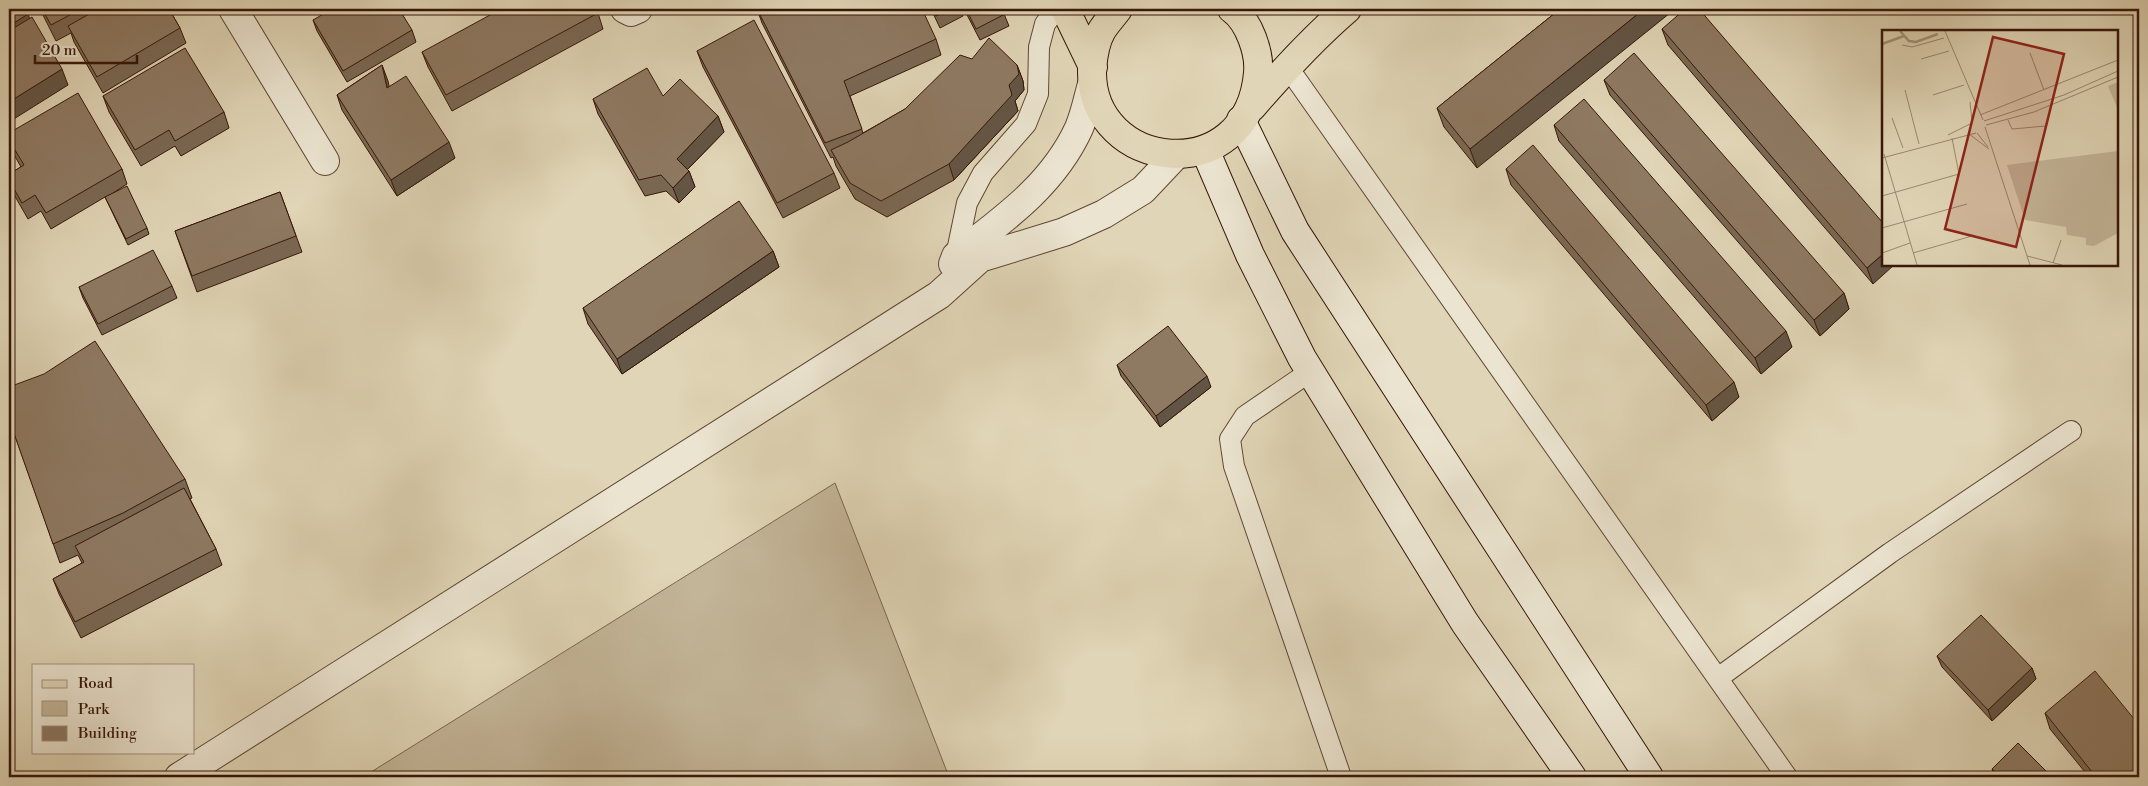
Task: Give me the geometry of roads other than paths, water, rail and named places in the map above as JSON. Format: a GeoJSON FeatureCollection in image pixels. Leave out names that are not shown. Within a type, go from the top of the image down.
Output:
{"type":"FeatureCollection","features":[{"type":"Feature","properties":{"kind":"main road"},"geometry":{"type":"LineString","coordinates":[[1065,9],[1092,75],[1102,111],[1120,134],[1147,150],[1176,155],[1205,150],[1230,135],[1287,66],[1316,36],[1347,9]]}},
{"type":"Feature","properties":{"kind":"main road"},"geometry":{"type":"LineString","coordinates":[[1092,75],[1093,54],[1102,30],[1118,9]]}},
{"type":"Feature","properties":{"kind":"main road"},"geometry":{"type":"LineString","coordinates":[[1232,9],[1252,36],[1259,64],[1256,93],[1245,116]]}},
{"type":"Feature","properties":{"kind":"street"},"geometry":{"type":"LineString","coordinates":[[233,9],[325,162]]}},
{"type":"Feature","properties":{"kind":"street"},"geometry":{"type":"LineString","coordinates":[[625,9],[630,12],[638,9]]}},
{"type":"Feature","properties":{"kind":"street"},"geometry":{"type":"LineString","coordinates":[[939,295],[956,256],[1027,200],[1056,166],[1079,128],[1092,75]]}},
{"type":"Feature","properties":{"kind":"street"},"geometry":{"type":"LineString","coordinates":[[1245,116],[1294,231],[1649,777]]}},
{"type":"Feature","properties":{"kind":"street"},"geometry":{"type":"LineString","coordinates":[[1205,150],[1250,255],[1311,371],[1465,623],[1572,777]]}},
{"type":"Feature","properties":{"kind":"street"},"geometry":{"type":"LineString","coordinates":[[179,777],[939,295],[980,258],[1064,232],[1104,214],[1143,190],[1176,155]]}},
{"type":"Feature","properties":{"kind":"lane"},"geometry":{"type":"LineString","coordinates":[[956,256],[967,203],[983,172],[1026,124],[1035,102],[1038,94],[1039,47],[1045,24],[1056,9]]}},
{"type":"Feature","properties":{"kind":"lane"},"geometry":{"type":"LineString","coordinates":[[1287,66],[1787,777]]}},
{"type":"Feature","properties":{"kind":"lane"},"geometry":{"type":"LineString","coordinates":[[1311,371],[1245,416],[1230,439],[1234,466],[1341,777]]}},
{"type":"Feature","properties":{"kind":"lane"},"geometry":{"type":"LineString","coordinates":[[1718,678],[1890,553],[2071,431]]}}]}
